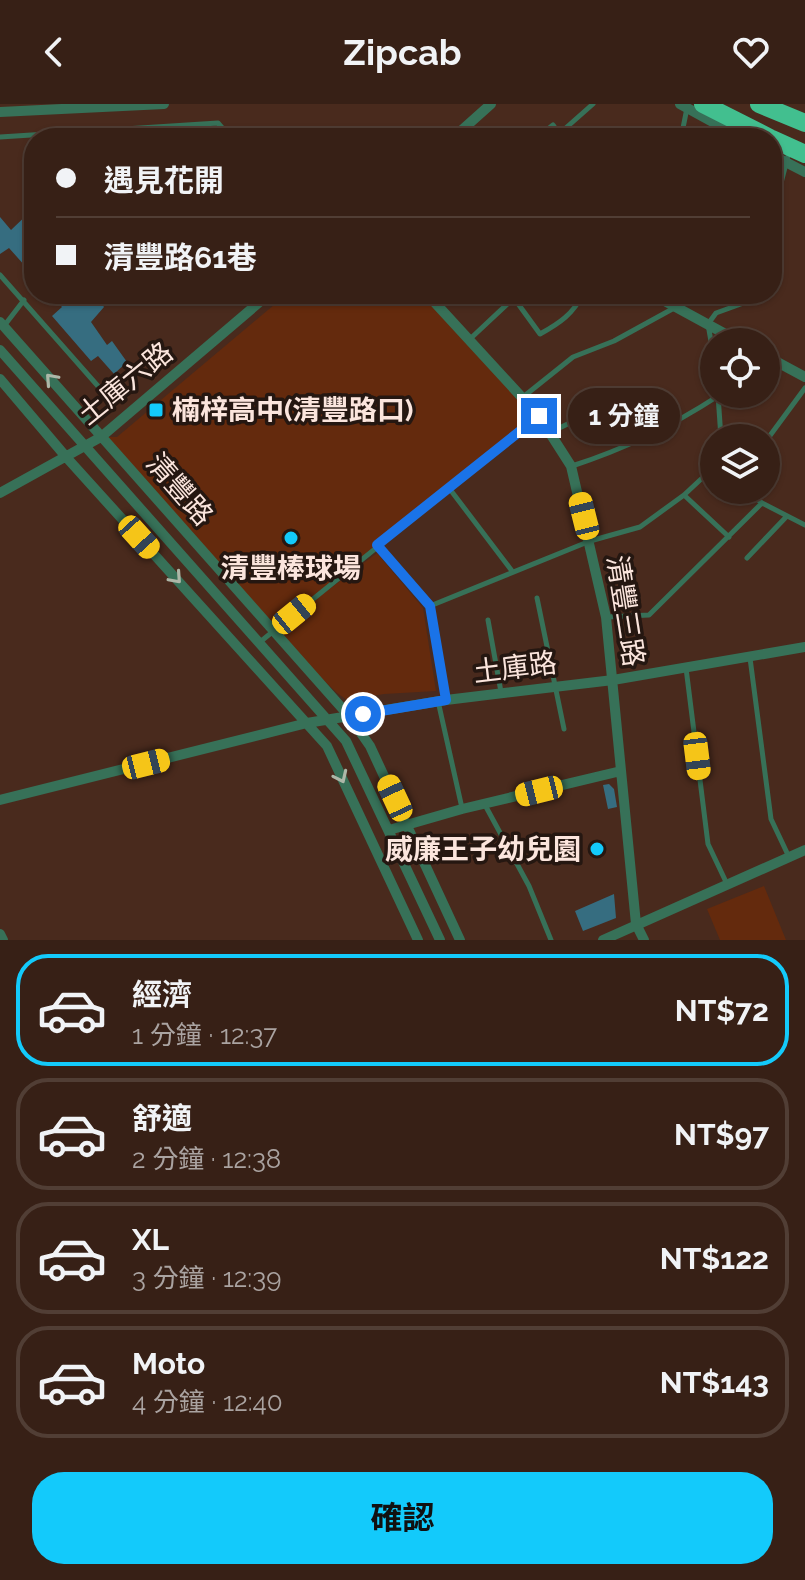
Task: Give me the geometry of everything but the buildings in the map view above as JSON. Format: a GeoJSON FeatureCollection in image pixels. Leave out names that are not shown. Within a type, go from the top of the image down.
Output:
{"type":"FeatureCollection","features":[{"type":"Feature","properties":{"kind":"highway"},"geometry":{"type":"LineString","coordinates":[[759,104],[805,123]]}},
{"type":"Feature","properties":{"kind":"highway"},"geometry":{"type":"LineString","coordinates":[[690,105],[745,128]]}},
{"type":"Feature","properties":{"kind":"street"},"geometry":{"type":"LineString","coordinates":[[0,112],[71,106],[164,104]]}},
{"type":"Feature","properties":{"kind":"street"},"geometry":{"type":"LineString","coordinates":[[464,128],[491,104]]}},
{"type":"Feature","properties":{"kind":"street"},"geometry":{"type":"LineString","coordinates":[[690,105],[726,128]]}},
{"type":"Feature","properties":{"kind":"street"},"geometry":{"type":"LineString","coordinates":[[793,157],[805,172]]}},
{"type":"Feature","properties":{"kind":"street","name":"土庫六路"},"geometry":{"type":"LineString","coordinates":[[0,493],[101,437],[257,304]]}},
{"type":"Feature","properties":{"kind":"street","name":"清豐三路"},"geometry":{"type":"LineString","coordinates":[[436,304],[539,416],[571,466],[606,617],[636,924],[644,940]]}},
{"type":"Feature","properties":{"kind":"street"},"geometry":{"type":"LineString","coordinates":[[670,304],[715,328]]}},
{"type":"Feature","properties":{"kind":"street","name":"清豐路"},"geometry":{"type":"LineString","coordinates":[[1,326],[349,716],[370,746],[460,940]]}},
{"type":"Feature","properties":{"kind":"street","name":"清豐路"},"geometry":{"type":"LineString","coordinates":[[0,350],[329,719],[352,750],[440,940]]}},
{"type":"Feature","properties":{"kind":"street"},"geometry":{"type":"LineString","coordinates":[[780,364],[805,377]]}},
{"type":"Feature","properties":{"kind":"street"},"geometry":{"type":"LineString","coordinates":[[0,379],[67,458],[327,746],[418,940]]}},
{"type":"Feature","properties":{"kind":"street","name":"土庫路"},"geometry":{"type":"LineString","coordinates":[[0,800],[307,723],[442,700],[613,680],[805,647]]}},
{"type":"Feature","properties":{"kind":"street"},"geometry":{"type":"LineString","coordinates":[[389,830],[621,771]]}},
{"type":"Feature","properties":{"kind":"street"},"geometry":{"type":"LineString","coordinates":[[603,940],[805,850]]}},
{"type":"Feature","properties":{"kind":"street"},"geometry":{"type":"LineString","coordinates":[[0,934],[3,940]]}},
{"type":"Feature","properties":{"kind":"lane"},"geometry":{"type":"LineString","coordinates":[[566,128],[593,104]]}},
{"type":"Feature","properties":{"kind":"lane"},"geometry":{"type":"LineString","coordinates":[[684,128],[690,105]]}},
{"type":"Feature","properties":{"kind":"lane"},"geometry":{"type":"LineString","coordinates":[[128,128],[218,123],[222,128]]}},
{"type":"Feature","properties":{"kind":"lane"},"geometry":{"type":"LineString","coordinates":[[0,137],[24,134]]}},
{"type":"Feature","properties":{"kind":"lane"},"geometry":{"type":"LineString","coordinates":[[782,189],[793,157]]}},
{"type":"Feature","properties":{"kind":"lane"},"geometry":{"type":"LineString","coordinates":[[0,275],[24,300],[1,326]]}},
{"type":"Feature","properties":{"kind":"lane"},"geometry":{"type":"LineString","coordinates":[[27,304],[112,402]]}},
{"type":"Feature","properties":{"kind":"lane"},"geometry":{"type":"LineString","coordinates":[[469,340],[505,304]]}},
{"type":"Feature","properties":{"kind":"lane"},"geometry":{"type":"LineString","coordinates":[[520,304],[540,334],[563,322],[578,304]]}},
{"type":"Feature","properties":{"kind":"lane"},"geometry":{"type":"LineString","coordinates":[[522,398],[573,357],[614,341],[676,307],[674,304]]}},
{"type":"Feature","properties":{"kind":"lane"},"geometry":{"type":"LineString","coordinates":[[709,328],[716,313],[741,304]]}},
{"type":"Feature","properties":{"kind":"lane"},"geometry":{"type":"LineString","coordinates":[[779,424],[805,388]]}},
{"type":"Feature","properties":{"kind":"lane"},"geometry":{"type":"LineString","coordinates":[[571,466],[608,455],[673,424],[700,407]]}},
{"type":"Feature","properties":{"kind":"lane"},"geometry":{"type":"LineString","coordinates":[[260,642],[539,416]]}},
{"type":"Feature","properties":{"kind":"lane"},"geometry":{"type":"LineString","coordinates":[[550,433],[578,419]]}},
{"type":"Feature","properties":{"kind":"lane"},"geometry":{"type":"LineString","coordinates":[[430,606],[590,541],[640,527],[700,480]]}},
{"type":"Feature","properties":{"kind":"lane"},"geometry":{"type":"LineString","coordinates":[[449,488],[512,571]]}},
{"type":"Feature","properties":{"kind":"lane"},"geometry":{"type":"LineString","coordinates":[[684,495],[729,537]]}},
{"type":"Feature","properties":{"kind":"lane"},"geometry":{"type":"LineString","coordinates":[[606,617],[649,615],[761,504]]}},
{"type":"Feature","properties":{"kind":"lane"},"geometry":{"type":"LineString","coordinates":[[764,504],[805,525]]}},
{"type":"Feature","properties":{"kind":"lane"},"geometry":{"type":"LineString","coordinates":[[747,558],[787,516]]}},
{"type":"Feature","properties":{"kind":"lane"},"geometry":{"type":"LineString","coordinates":[[377,545],[430,606],[442,700],[462,809]]}},
{"type":"Feature","properties":{"kind":"lane"},"geometry":{"type":"LineString","coordinates":[[537,598],[564,729]]}},
{"type":"Feature","properties":{"kind":"lane"},"geometry":{"type":"LineString","coordinates":[[488,620],[501,692]]}},
{"type":"Feature","properties":{"kind":"lane"},"geometry":{"type":"LineString","coordinates":[[750,657],[771,819],[789,857]]}},
{"type":"Feature","properties":{"kind":"lane"},"geometry":{"type":"LineString","coordinates":[[686,668],[708,844],[727,884]]}},
{"type":"Feature","properties":{"kind":"lane"},"geometry":{"type":"LineString","coordinates":[[484,804],[529,886],[551,940]]}},
{"type":"Feature","properties":{"kind":"shaded area","name":"清豐棒球場"},"geometry":{"type":"Polygon","coordinates":[[[275,304],[433,304],[539,416],[299,612],[377,553],[423,608],[436,691],[347,700],[273,631],[101,437],[117,437],[275,304]]]}},
{"type":"Feature","properties":{"kind":"shaded area"},"geometry":{"type":"Polygon","coordinates":[[[764,886],[786,940],[720,940],[707,909],[764,886]]]}},
{"type":"Feature","properties":{"kind":"place","name":"楠梓高中(清豐路口)"},"geometry":{"type":"Point","coordinates":[156,410]}},
{"type":"Feature","properties":{"kind":"place","name":"清豐棒球場"},"geometry":{"type":"Point","coordinates":[291,538]}},
{"type":"Feature","properties":{"kind":"place","name":"威廉王子幼兒園"},"geometry":{"type":"Point","coordinates":[597,849]}},
{"type":"Feature","properties":{"kind":"route"},"geometry":{"type":"LineString","coordinates":[[363,714],[446,700],[430,606],[377,545],[539,416]]}}]}
